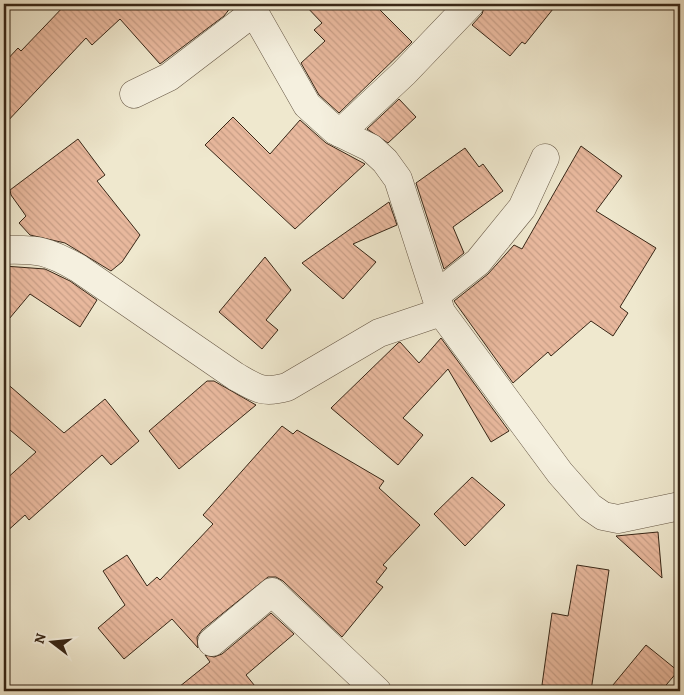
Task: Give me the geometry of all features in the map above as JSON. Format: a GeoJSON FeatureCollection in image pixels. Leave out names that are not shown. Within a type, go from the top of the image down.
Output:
{"type":"FeatureCollection","features":[{"type":"Feature","properties":{"kind":"lane"},"geometry":{"type":"LineString","coordinates":[[340,133],[404,73],[470,4]]}},
{"type":"Feature","properties":{"kind":"lane"},"geometry":{"type":"LineString","coordinates":[[134,94],[169,77],[250,8],[307,105],[340,133],[370,148],[385,160],[398,180],[438,303],[560,473],[590,507],[603,516],[618,519],[680,506]]}},
{"type":"Feature","properties":{"kind":"lane"},"geometry":{"type":"LineString","coordinates":[[4,250],[30,250],[53,254],[78,268],[235,376],[256,388],[270,392],[287,387],[379,333],[438,303],[478,262],[522,208],[545,158]]}},
{"type":"Feature","properties":{"kind":"lane"},"geometry":{"type":"LineString","coordinates":[[212,642],[272,592],[377,691]]}},
{"type":"Feature","properties":{"kind":"building"},"geometry":{"type":"Polygon","coordinates":[[[66,4],[231,4],[231,7],[224,16],[160,64],[120,19],[92,45],[86,38],[4,125],[4,63],[18,48],[21,51],[66,4]]]}},
{"type":"Feature","properties":{"kind":"building"},"geometry":{"type":"Polygon","coordinates":[[[304,4],[374,4],[412,42],[339,113],[319,95],[301,63],[325,41],[314,30],[322,23],[304,4]]]}},
{"type":"Feature","properties":{"kind":"building"},"geometry":{"type":"Polygon","coordinates":[[[485,4],[557,4],[525,44],[522,42],[510,56],[472,25],[482,14],[485,4]]]}},
{"type":"Feature","properties":{"kind":"building"},"geometry":{"type":"Polygon","coordinates":[[[399,99],[416,117],[388,143],[367,129],[399,99]]]}},
{"type":"Feature","properties":{"kind":"building"},"geometry":{"type":"Polygon","coordinates":[[[233,117],[270,154],[300,120],[326,143],[365,164],[295,229],[205,145],[233,117]]]}},
{"type":"Feature","properties":{"kind":"building"},"geometry":{"type":"Polygon","coordinates":[[[78,139],[105,175],[97,181],[140,235],[122,262],[111,271],[65,243],[30,235],[19,223],[26,216],[11,195],[10,190],[78,139]]]}},
{"type":"Feature","properties":{"kind":"building"},"geometry":{"type":"Polygon","coordinates":[[[581,146],[622,176],[596,211],[656,248],[620,307],[628,313],[613,336],[591,321],[551,356],[548,352],[513,383],[454,301],[488,274],[514,245],[522,249],[581,146]]]}},
{"type":"Feature","properties":{"kind":"building"},"geometry":{"type":"Polygon","coordinates":[[[465,148],[479,167],[483,164],[503,191],[453,227],[464,253],[444,269],[416,183],[465,148]]]}},
{"type":"Feature","properties":{"kind":"building"},"geometry":{"type":"Polygon","coordinates":[[[389,202],[397,225],[353,244],[376,262],[343,299],[302,263],[389,202]]]}},
{"type":"Feature","properties":{"kind":"building"},"geometry":{"type":"Polygon","coordinates":[[[265,257],[291,290],[266,320],[278,330],[262,349],[219,312],[265,257]]]}},
{"type":"Feature","properties":{"kind":"building"},"geometry":{"type":"Polygon","coordinates":[[[4,266],[45,269],[70,281],[97,300],[80,327],[30,294],[4,325],[4,266]]]}},
{"type":"Feature","properties":{"kind":"building"},"geometry":{"type":"Polygon","coordinates":[[[441,338],[509,431],[491,442],[448,369],[403,418],[423,435],[398,465],[331,408],[398,343],[400,342],[419,363],[441,338]]]}},
{"type":"Feature","properties":{"kind":"building"},"geometry":{"type":"Polygon","coordinates":[[[4,381],[64,433],[105,399],[139,441],[111,465],[102,455],[29,520],[25,515],[4,534],[4,481],[36,452],[4,425],[4,381]]]}},
{"type":"Feature","properties":{"kind":"building"},"geometry":{"type":"Polygon","coordinates":[[[207,381],[214,381],[256,405],[179,469],[149,431],[207,381]]]}},
{"type":"Feature","properties":{"kind":"building"},"geometry":{"type":"Polygon","coordinates":[[[282,426],[293,434],[297,430],[384,481],[379,488],[420,525],[383,565],[387,568],[376,582],[383,587],[342,637],[283,581],[276,577],[268,577],[202,630],[197,637],[198,648],[172,619],[124,659],[98,628],[125,605],[103,571],[127,555],[147,586],[157,577],[160,580],[213,524],[203,515],[282,426]]]}},
{"type":"Feature","properties":{"kind":"building"},"geometry":{"type":"Polygon","coordinates":[[[472,477],[505,505],[465,546],[434,514],[472,477]]]}},
{"type":"Feature","properties":{"kind":"building"},"geometry":{"type":"Polygon","coordinates":[[[658,532],[662,578],[616,536],[658,532]]]}},
{"type":"Feature","properties":{"kind":"building"},"geometry":{"type":"Polygon","coordinates":[[[577,565],[609,570],[591,691],[542,685],[552,613],[568,616],[577,565]]]}},
{"type":"Feature","properties":{"kind":"building"},"geometry":{"type":"Polygon","coordinates":[[[271,613],[294,634],[246,675],[259,691],[174,691],[210,662],[205,655],[214,657],[222,654],[271,613]]]}},
{"type":"Feature","properties":{"kind":"building"},"geometry":{"type":"Polygon","coordinates":[[[646,645],[678,671],[661,691],[608,691],[646,645]]]}}]}
